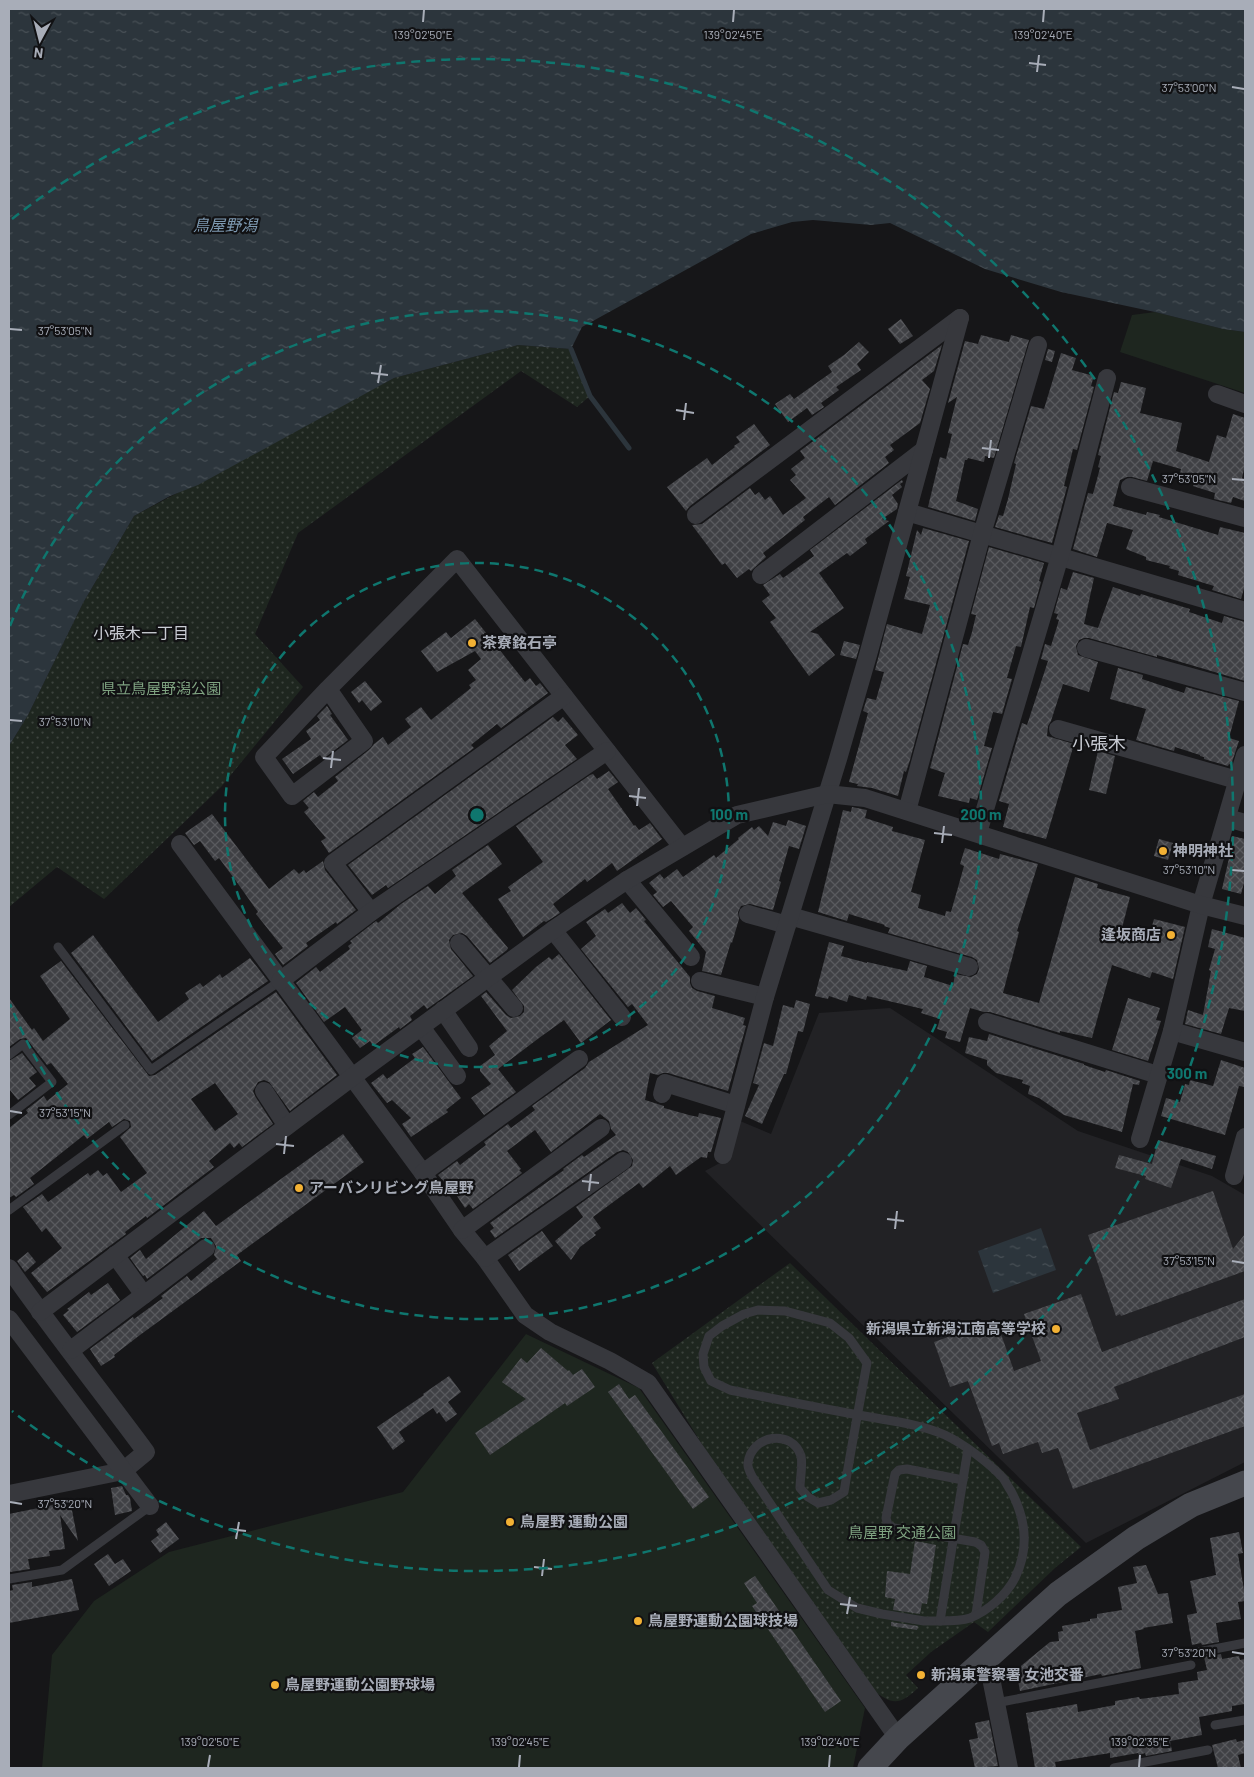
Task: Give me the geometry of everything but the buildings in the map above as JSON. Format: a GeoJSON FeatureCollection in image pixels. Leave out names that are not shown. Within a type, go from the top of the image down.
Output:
{"type":"FeatureCollection","features":[{"type":"Feature","properties":{"kind":"street"},"geometry":{"type":"LineString","coordinates":[[696,515],[960,318],[868,655],[765,997],[723,1155]]}},
{"type":"Feature","properties":{"kind":"street"},"geometry":{"type":"LineString","coordinates":[[906,811],[982,534],[1038,345]]}},
{"type":"Feature","properties":{"kind":"street"},"geometry":{"type":"LineString","coordinates":[[978,833],[1060,556],[1107,378]]}},
{"type":"Feature","properties":{"kind":"street"},"geometry":{"type":"LineString","coordinates":[[1217,394],[1245,404]]}},
{"type":"Feature","properties":{"kind":"street"},"geometry":{"type":"LineString","coordinates":[[761,574],[924,450]]}},
{"type":"Feature","properties":{"kind":"street"},"geometry":{"type":"LineString","coordinates":[[1130,487],[1245,518]]}},
{"type":"Feature","properties":{"kind":"street"},"geometry":{"type":"LineString","coordinates":[[907,512],[1245,611]]}},
{"type":"Feature","properties":{"kind":"street"},"geometry":{"type":"LineString","coordinates":[[328,689],[364,741],[292,796],[264,757],[328,689],[457,559],[682,847]]}},
{"type":"Feature","properties":{"kind":"street"},"geometry":{"type":"LineString","coordinates":[[1086,648],[1245,692]]}},
{"type":"Feature","properties":{"kind":"street"},"geometry":{"type":"LineString","coordinates":[[371,912],[333,863],[564,696]]}},
{"type":"Feature","properties":{"kind":"street"},"geometry":{"type":"LineString","coordinates":[[1058,729],[1240,783]]}},
{"type":"Feature","properties":{"kind":"street"},"geometry":{"type":"LineString","coordinates":[[280,981],[371,912],[607,751]]}},
{"type":"Feature","properties":{"kind":"street"},"geometry":{"type":"LineString","coordinates":[[1140,1139],[1172,1031],[1201,905],[1227,818],[1240,783],[1245,755]]}},
{"type":"Feature","properties":{"kind":"street"},"geometry":{"type":"LineString","coordinates":[[40,1312],[351,1078],[553,930],[627,880],[737,815],[827,794],[865,798],[1201,905],[1245,916]]}},
{"type":"Feature","properties":{"kind":"street"},"geometry":{"type":"LineString","coordinates":[[1227,818],[1245,823]]}},
{"type":"Feature","properties":{"kind":"street"},"geometry":{"type":"LineString","coordinates":[[180,844],[423,1173],[462,1230],[485,1258],[525,1315],[550,1332],[610,1361],[648,1383],[898,1738]]}},
{"type":"Feature","properties":{"kind":"street"},"geometry":{"type":"LineString","coordinates":[[627,880],[691,957]]}},
{"type":"Feature","properties":{"kind":"street"},"geometry":{"type":"LineString","coordinates":[[748,914],[788,921],[968,966]]}},
{"type":"Feature","properties":{"kind":"street"},"geometry":{"type":"LineString","coordinates":[[553,930],[622,1017]]}},
{"type":"Feature","properties":{"kind":"street"},"geometry":{"type":"LineString","coordinates":[[458,943],[514,1008]]}},
{"type":"Feature","properties":{"kind":"street"},"geometry":{"type":"LineString","coordinates":[[700,982],[765,997]]}},
{"type":"Feature","properties":{"kind":"street"},"geometry":{"type":"LineString","coordinates":[[444,1010],[469,1048]]}},
{"type":"Feature","properties":{"kind":"street"},"geometry":{"type":"LineString","coordinates":[[987,1022],[1158,1075]]}},
{"type":"Feature","properties":{"kind":"street"},"geometry":{"type":"LineString","coordinates":[[421,1027],[457,1076]]}},
{"type":"Feature","properties":{"kind":"street"},"geometry":{"type":"LineString","coordinates":[[1172,1031],[1245,1052]]}},
{"type":"Feature","properties":{"kind":"street"},"geometry":{"type":"LineString","coordinates":[[423,1173],[578,1059]]}},
{"type":"Feature","properties":{"kind":"street"},"geometry":{"type":"LineString","coordinates":[[662,1094],[665,1083],[736,1105]]}},
{"type":"Feature","properties":{"kind":"street"},"geometry":{"type":"LineString","coordinates":[[264,1091],[287,1126]]}},
{"type":"Feature","properties":{"kind":"street"},"geometry":{"type":"LineString","coordinates":[[462,1230],[601,1128]]}},
{"type":"Feature","properties":{"kind":"street"},"geometry":{"type":"LineString","coordinates":[[1234,1176],[1245,1137]]}},
{"type":"Feature","properties":{"kind":"street"},"geometry":{"type":"LineString","coordinates":[[485,1258],[623,1161]]}},
{"type":"Feature","properties":{"kind":"street"},"geometry":{"type":"LineString","coordinates":[[71,1350],[206,1248]]}},
{"type":"Feature","properties":{"kind":"street"},"geometry":{"type":"LineString","coordinates":[[115,1255],[144,1295]]}},
{"type":"Feature","properties":{"kind":"street"},"geometry":{"type":"LineString","coordinates":[[9,1268],[146,1452],[123,1472],[9,1494]]}},
{"type":"Feature","properties":{"kind":"street"},"geometry":{"type":"LineString","coordinates":[[9,1320],[150,1506]]}},
{"type":"Feature","properties":{"kind":"street"},"geometry":{"type":"LineString","coordinates":[[870,1768],[898,1738],[1058,1594],[1136,1538],[1191,1505],[1245,1483]]}},
{"type":"Feature","properties":{"kind":"street"},"geometry":{"type":"LineString","coordinates":[[987,1658],[1009,1768]]}},
{"type":"Feature","properties":{"kind":"lane"},"geometry":{"type":"LineString","coordinates":[[58,947],[151,1070],[280,981]]}},
{"type":"Feature","properties":{"kind":"lane"},"geometry":{"type":"LineString","coordinates":[[9,1055],[23,1044],[52,1082],[9,1115]]}},
{"type":"Feature","properties":{"kind":"lane"},"geometry":{"type":"LineString","coordinates":[[9,1210],[125,1125]]}},
{"type":"Feature","properties":{"kind":"lane"},"geometry":{"type":"LineString","coordinates":[[857,1415],[730,1390],[711,1381],[704,1367],[703,1354],[710,1336],[729,1322],[744,1314],[758,1310],[785,1311],[830,1323],[849,1338],[867,1363],[857,1415],[844,1492],[831,1500],[818,1503],[808,1497],[800,1488],[802,1458],[796,1446],[786,1439],[772,1437],[760,1443],[752,1452],[747,1465],[752,1478],[828,1590],[838,1598],[857,1608],[924,1621],[970,1618],[1001,1597],[1012,1584],[1023,1554],[1024,1527],[1015,1499],[1004,1479],[968,1449],[946,1436],[926,1428],[857,1415]]}},
{"type":"Feature","properties":{"kind":"lane"},"geometry":{"type":"LineString","coordinates":[[940,1621],[968,1449]]}},
{"type":"Feature","properties":{"kind":"lane"},"geometry":{"type":"LineString","coordinates":[[963,1480],[907,1469],[899,1470],[895,1474],[886,1518],[888,1525],[894,1528],[975,1542],[980,1545],[984,1552],[976,1614]]}},
{"type":"Feature","properties":{"kind":"lane"},"geometry":{"type":"LineString","coordinates":[[9,1580],[62,1570],[150,1506]]}},
{"type":"Feature","properties":{"kind":"lane"},"geometry":{"type":"LineString","coordinates":[[1199,1652],[1245,1643]]}},
{"type":"Feature","properties":{"kind":"lane"},"geometry":{"type":"LineString","coordinates":[[996,1703],[1191,1665]]}},
{"type":"Feature","properties":{"kind":"lane"},"geometry":{"type":"LineString","coordinates":[[1215,1726],[1245,1720]]}},
{"type":"Feature","properties":{"kind":"lane"},"geometry":{"type":"LineString","coordinates":[[1114,1768],[1208,1750]]}},
{"type":"Feature","properties":{"kind":"shaded area","name":"新潟県立新潟江南高等学校"},"geometry":{"type":"Polygon","coordinates":[[[890,1008],[1078,1131],[1212,1176],[1245,1195],[1245,1462],[1086,1543],[705,1171],[729,1158],[740,1121],[771,1134],[819,1013],[890,1008]]]}},
{"type":"Feature","properties":{"kind":"green space"},"geometry":{"type":"Polygon","coordinates":[[[1155,312],[1223,329],[1245,332],[1245,393],[1120,352],[1132,315],[1155,312]]]}},
{"type":"Feature","properties":{"kind":"green space","name":"県立鳥屋野潟公園"},"geometry":{"type":"Polygon","coordinates":[[[518,345],[571,349],[590,396],[577,407],[521,371],[298,533],[255,634],[303,687],[221,787],[104,899],[57,867],[9,907],[9,746],[28,715],[83,603],[134,516],[394,378],[518,345]]]}},
{"type":"Feature","properties":{"kind":"green space","name":"鳥屋野 交通公園"},"geometry":{"type":"Polygon","coordinates":[[[790,1263],[1081,1547],[1055,1568],[988,1632],[974,1622],[931,1652],[906,1675],[918,1688],[900,1701],[884,1698],[871,1689],[711,1459],[652,1363],[790,1263]]]}},
{"type":"Feature","properties":{"kind":"green space","name":"鳥屋野 運動公園"},"geometry":{"type":"Polygon","coordinates":[[[526,1334],[639,1388],[865,1708],[853,1768],[42,1768],[52,1655],[94,1601],[169,1552],[403,1492],[526,1334]]]}},
{"type":"Feature","properties":{"kind":"water","name":"鳥屋野潟"},"geometry":{"type":"Polygon","coordinates":[[[9,9],[1245,9],[1245,332],[1223,329],[1061,292],[985,269],[890,223],[871,225],[813,220],[792,222],[751,234],[582,327],[571,349],[518,345],[394,378],[198,485],[170,496],[134,516],[83,603],[28,715],[9,746],[9,9]]]}},
{"type":"Feature","properties":{"kind":"water"},"geometry":{"type":"Polygon","coordinates":[[[1041,1228],[1056,1270],[993,1293],[978,1251],[1041,1228]]]}},
{"type":"Feature","properties":{"kind":"waterway"},"geometry":{"type":"LineString","coordinates":[[571,349],[590,396],[629,448]]}},
{"type":"Feature","properties":{"kind":"place","name":"茶寮銘石亭"},"geometry":{"type":"Point","coordinates":[472,643]}},
{"type":"Feature","properties":{"kind":"place","name":"神明神社"},"geometry":{"type":"Point","coordinates":[1163,851]}},
{"type":"Feature","properties":{"kind":"place","name":"逢坂商店"},"geometry":{"type":"Point","coordinates":[1171,935]}},
{"type":"Feature","properties":{"kind":"place","name":"アーバンリビング鳥屋野"},"geometry":{"type":"Point","coordinates":[299,1188]}},
{"type":"Feature","properties":{"kind":"place","name":"新潟県立新潟江南高等学校"},"geometry":{"type":"Point","coordinates":[1056,1329]}},
{"type":"Feature","properties":{"kind":"place","name":"鳥屋野 運動公園"},"geometry":{"type":"Point","coordinates":[510,1522]}},
{"type":"Feature","properties":{"kind":"place","name":"鳥屋野運動公園球技場"},"geometry":{"type":"Point","coordinates":[638,1621]}},
{"type":"Feature","properties":{"kind":"place","name":"新潟東警察署 女池交番"},"geometry":{"type":"Point","coordinates":[921,1675]}},
{"type":"Feature","properties":{"kind":"place","name":"鳥屋野運動公園野球場"},"geometry":{"type":"Point","coordinates":[275,1685]}},
{"type":"Feature","properties":{"kind":"district","name":"小張木一丁目"},"geometry":{"type":"Point","coordinates":[141,633]}},
{"type":"Feature","properties":{"kind":"district","name":"小張木"},"geometry":{"type":"Point","coordinates":[1099,744]}}]}
